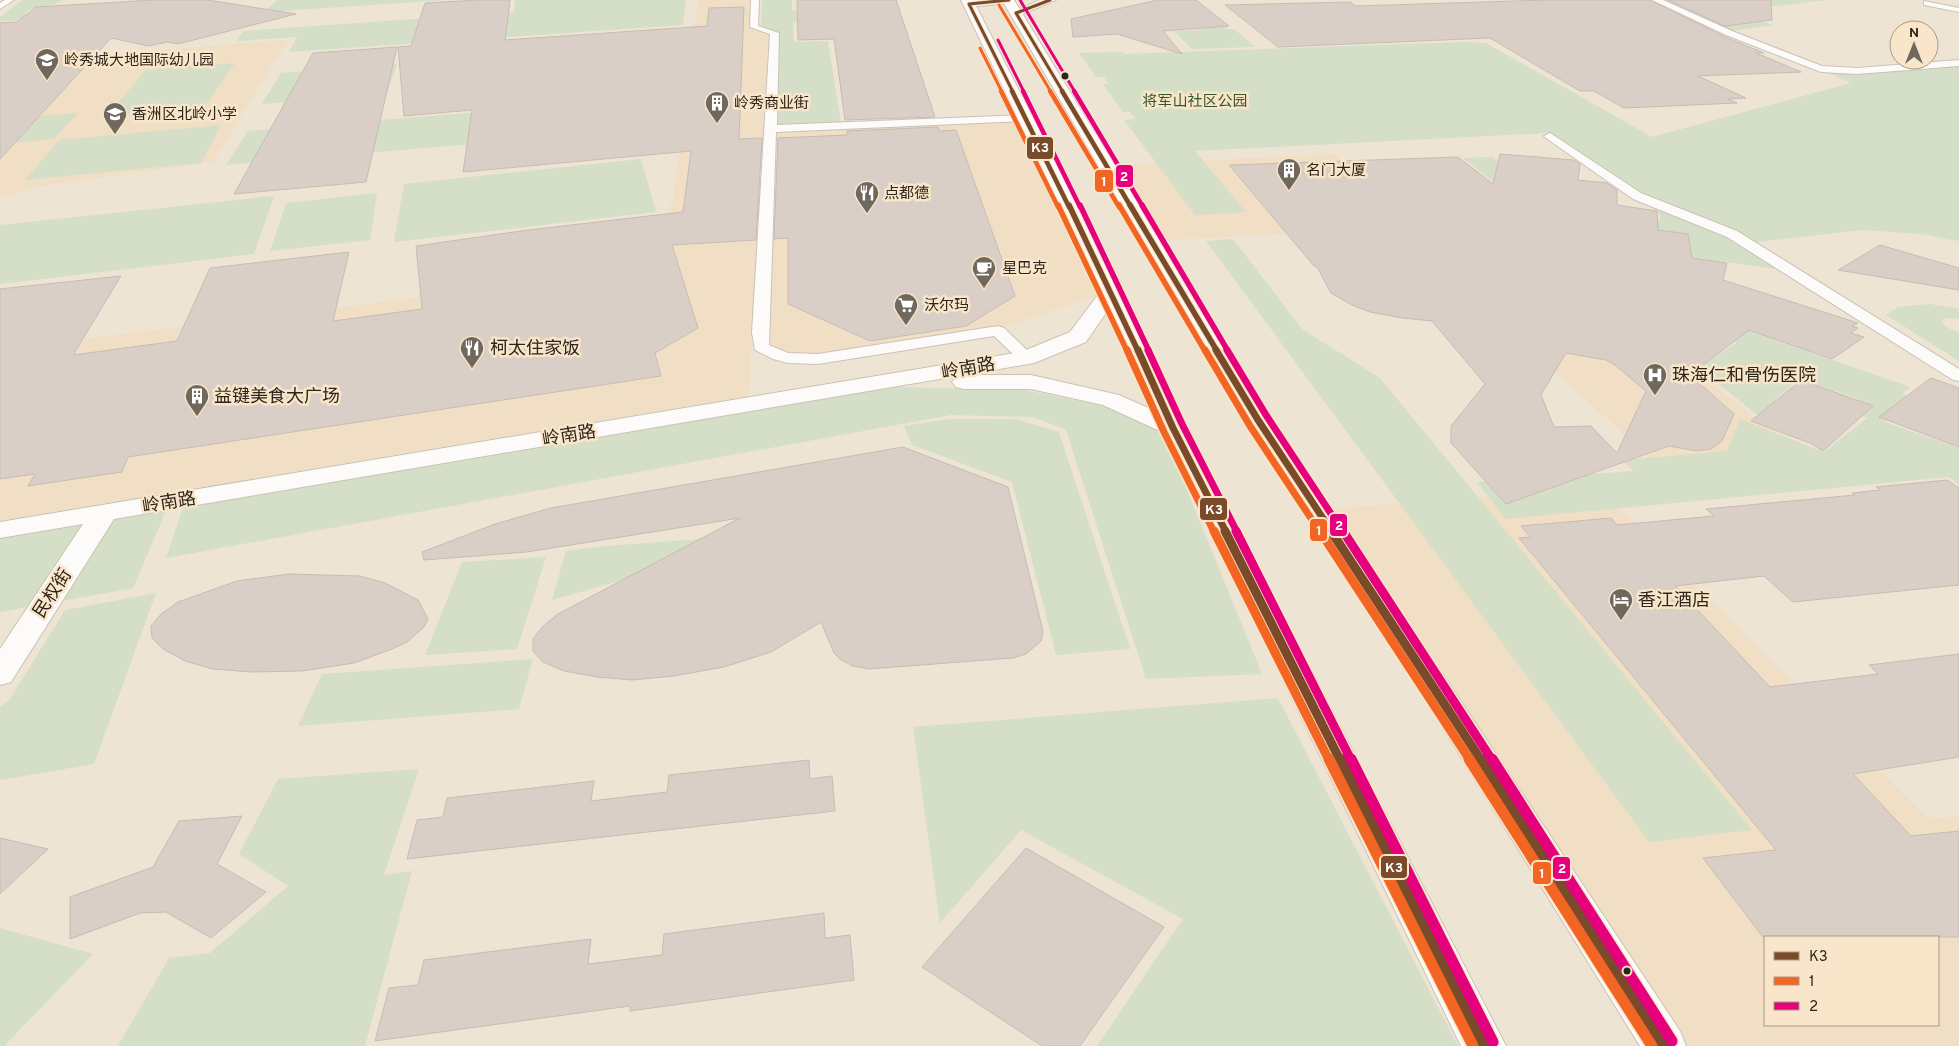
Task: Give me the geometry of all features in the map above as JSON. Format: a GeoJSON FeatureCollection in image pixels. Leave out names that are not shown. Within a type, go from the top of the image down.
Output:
{"type":"FeatureCollection","features":[{"type":"Feature","properties":{"kind":"main road"},"geometry":{"type":"LineString","coordinates":[[1050,0],[1010,3],[968,2],[1112,291],[1173,428],[1484,1046]]}},
{"type":"Feature","properties":{"kind":"main road"},"geometry":{"type":"LineString","coordinates":[[1010,3],[1258,420],[1444,702],[1664,1046]]}},
{"type":"Feature","properties":{"kind":"main road","name":"岭南路"},"geometry":{"type":"LineString","coordinates":[[0,530],[1026,358],[1078,336],[1112,291]]}},
{"type":"Feature","properties":{"kind":"main road"},"geometry":{"type":"LineString","coordinates":[[893,381],[1031,382],[1111,400],[1173,428]]}},
{"type":"Feature","properties":{"kind":"main road","name":"民权街"},"geometry":{"type":"LineString","coordinates":[[0,674],[105,512]]}},
{"type":"Feature","properties":{"kind":"lane"},"geometry":{"type":"LineString","coordinates":[[0,8],[10,0]]}},
{"type":"Feature","properties":{"kind":"lane"},"geometry":{"type":"LineString","coordinates":[[755,0],[754,27],[774,33],[772,129],[760,333],[761,347],[771,355],[795,360],[821,358],[998,331],[1026,358]]}},
{"type":"Feature","properties":{"kind":"lane"},"geometry":{"type":"LineString","coordinates":[[1656,0],[1729,33],[1821,69],[1856,72],[1959,63]]}},
{"type":"Feature","properties":{"kind":"lane"},"geometry":{"type":"LineString","coordinates":[[1927,3],[1959,10]]}},
{"type":"Feature","properties":{"kind":"lane"},"geometry":{"type":"LineString","coordinates":[[772,129],[1026,118]]}},
{"type":"Feature","properties":{"kind":"lane"},"geometry":{"type":"LineString","coordinates":[[1550,136],[1637,196],[1732,234],[1959,376]]}},
{"type":"Feature","properties":{"kind":"shaded area","name":"益键美食大广场"},"geometry":{"type":"Polygon","coordinates":[[[698,0],[753,0],[752,28],[772,34],[748,402],[0,524],[0,349],[649,269],[674,195],[698,0]]]}},
{"type":"Feature","properties":{"kind":"shaded area","name":"香洲区北岭小学"},"geometry":{"type":"Polygon","coordinates":[[[288,40],[213,162],[37,187],[0,197],[0,62],[288,40]]]}},
{"type":"Feature","properties":{"kind":"shaded area"},"geometry":{"type":"Polygon","coordinates":[[[1023,119],[1109,291],[996,330],[837,356],[773,354],[763,334],[773,130],[1023,119]]]}},
{"type":"Feature","properties":{"kind":"shaded area","name":"名门大厦"},"geometry":{"type":"Polygon","coordinates":[[[1334,154],[1413,227],[1150,241],[1105,165],[1334,154]]]}},
{"type":"Feature","properties":{"kind":"shaded area","name":"珠海仁和骨伤医院"},"geometry":{"type":"Polygon","coordinates":[[[1625,316],[1820,468],[1676,481],[1503,325],[1625,316]]]}},
{"type":"Feature","properties":{"kind":"shaded area"},"geometry":{"type":"Polygon","coordinates":[[[1599,487],[1928,819],[1959,816],[1959,1046],[1665,1046],[1318,510],[1599,487]]]}},
{"type":"Feature","properties":{"kind":"green space"},"geometry":{"type":"Polygon","coordinates":[[[23,0],[62,0],[53,5],[29,10],[24,14],[36,13],[27,20],[0,21],[0,17],[23,0]]]}},
{"type":"Feature","properties":{"kind":"green space"},"geometry":{"type":"Polygon","coordinates":[[[277,0],[447,0],[264,12],[277,0]]]}},
{"type":"Feature","properties":{"kind":"green space"},"geometry":{"type":"Polygon","coordinates":[[[515,0],[686,0],[683,25],[289,52],[297,37],[236,41],[244,31],[514,12],[515,0]]]}},
{"type":"Feature","properties":{"kind":"green space"},"geometry":{"type":"Polygon","coordinates":[[[762,0],[792,0],[792,11],[825,10],[826,21],[793,22],[794,42],[828,41],[841,123],[778,126],[779,32],[761,26],[762,0]]]}},
{"type":"Feature","properties":{"kind":"green space"},"geometry":{"type":"Polygon","coordinates":[[[1660,0],[1826,0],[1726,12],[1773,25],[1731,31],[1660,0]]]}},
{"type":"Feature","properties":{"kind":"green space"},"geometry":{"type":"Polygon","coordinates":[[[1210,13],[1228,29],[1234,29],[1255,47],[1192,49],[1174,31],[1200,30],[1182,14],[1210,13]]]}},
{"type":"Feature","properties":{"kind":"green space","name":"将军山社区公园"},"geometry":{"type":"Polygon","coordinates":[[[1464,42],[1486,43],[1652,137],[1851,83],[1822,70],[1889,67],[1889,70],[1939,70],[1939,64],[1959,63],[1959,241],[1920,234],[1862,230],[1748,243],[1637,195],[1546,133],[1195,151],[1246,212],[1195,215],[1124,120],[1135,119],[1130,112],[1123,112],[1103,84],[1109,84],[1104,77],[1096,77],[1079,53],[1122,52],[1124,54],[1464,42]]]}},
{"type":"Feature","properties":{"kind":"green space"},"geometry":{"type":"Polygon","coordinates":[[[235,63],[205,107],[107,116],[146,70],[235,63]]]}},
{"type":"Feature","properties":{"kind":"green space"},"geometry":{"type":"Polygon","coordinates":[[[397,64],[387,94],[262,104],[281,73],[397,64]]]}},
{"type":"Feature","properties":{"kind":"green space"},"geometry":{"type":"Polygon","coordinates":[[[676,96],[672,127],[226,165],[248,131],[676,96]]]}},
{"type":"Feature","properties":{"kind":"green space"},"geometry":{"type":"Polygon","coordinates":[[[78,113],[54,139],[0,144],[0,119],[78,113]]]}},
{"type":"Feature","properties":{"kind":"green space"},"geometry":{"type":"Polygon","coordinates":[[[221,125],[201,163],[25,180],[59,140],[221,125]]]}},
{"type":"Feature","properties":{"kind":"green space"},"geometry":{"type":"Polygon","coordinates":[[[1492,157],[1553,202],[1522,204],[1463,158],[1492,157]]]}},
{"type":"Feature","properties":{"kind":"green space"},"geometry":{"type":"Polygon","coordinates":[[[641,159],[656,212],[394,242],[404,184],[641,159]]]}},
{"type":"Feature","properties":{"kind":"green space"},"geometry":{"type":"Polygon","coordinates":[[[377,193],[370,240],[270,251],[286,203],[377,193]]]}},
{"type":"Feature","properties":{"kind":"green space"},"geometry":{"type":"Polygon","coordinates":[[[274,196],[254,254],[0,284],[0,225],[274,196]]]}},
{"type":"Feature","properties":{"kind":"green space"},"geometry":{"type":"Polygon","coordinates":[[[1658,206],[1728,234],[1784,270],[1675,255],[1804,322],[1778,341],[1910,387],[1902,394],[1913,398],[1885,422],[1959,448],[1959,484],[1949,477],[1506,519],[1477,482],[1634,471],[1622,460],[1727,451],[1740,419],[1824,452],[1867,418],[1845,411],[1859,399],[1799,379],[1775,399],[1787,403],[1765,421],[1699,368],[1737,342],[1728,339],[1609,222],[1660,221],[1658,206]]]}},
{"type":"Feature","properties":{"kind":"green space"},"geometry":{"type":"Polygon","coordinates":[[[1233,239],[1302,329],[1380,378],[1752,830],[1649,842],[1206,241],[1233,239]]]}},
{"type":"Feature","properties":{"kind":"green space"},"geometry":{"type":"Polygon","coordinates":[[[1930,304],[1959,309],[1959,319],[1944,318],[1941,322],[1959,333],[1959,361],[1886,315],[1898,307],[1930,304]]]}},
{"type":"Feature","properties":{"kind":"green space"},"geometry":{"type":"Polygon","coordinates":[[[895,387],[1025,390],[1103,406],[1163,431],[1262,674],[1146,679],[1066,430],[1033,417],[951,415],[166,558],[183,507],[895,387]]]}},
{"type":"Feature","properties":{"kind":"green space"},"geometry":{"type":"Polygon","coordinates":[[[950,419],[1015,419],[1059,432],[1130,649],[1056,655],[1012,482],[912,445],[904,426],[950,419]]]}},
{"type":"Feature","properties":{"kind":"green space"},"geometry":{"type":"Polygon","coordinates":[[[168,506],[133,588],[0,612],[0,533],[168,506]]]}},
{"type":"Feature","properties":{"kind":"green space"},"geometry":{"type":"Polygon","coordinates":[[[725,537],[623,580],[552,600],[566,551],[725,537]]]}},
{"type":"Feature","properties":{"kind":"green space"},"geometry":{"type":"Polygon","coordinates":[[[546,557],[517,649],[425,655],[462,562],[546,557]]]}},
{"type":"Feature","properties":{"kind":"green space"},"geometry":{"type":"Polygon","coordinates":[[[156,593],[94,764],[0,780],[0,707],[10,699],[65,610],[156,593]]]}},
{"type":"Feature","properties":{"kind":"green space"},"geometry":{"type":"Polygon","coordinates":[[[533,659],[519,709],[298,726],[322,674],[533,659]]]}},
{"type":"Feature","properties":{"kind":"green space"},"geometry":{"type":"Polygon","coordinates":[[[1278,698],[1458,1046],[1097,1046],[1183,919],[1021,830],[940,923],[913,727],[1278,698]]]}},
{"type":"Feature","properties":{"kind":"green space"},"geometry":{"type":"Polygon","coordinates":[[[419,769],[384,875],[412,871],[365,1046],[118,1046],[169,958],[210,953],[288,886],[239,854],[278,779],[419,769]]]}},
{"type":"Feature","properties":{"kind":"green space"},"geometry":{"type":"Polygon","coordinates":[[[0,928],[93,954],[4,1046],[0,1046],[0,928]]]}},
{"type":"Feature","properties":{"kind":"building"},"geometry":{"type":"Polygon","coordinates":[[[153,0],[208,0],[296,14],[178,44],[167,42],[149,46],[111,38],[0,159],[0,23],[17,22],[36,7],[153,0]]]}},
{"type":"Feature","properties":{"kind":"building","name":"益键美食大广场"},"geometry":{"type":"Polygon","coordinates":[[[510,0],[505,40],[707,26],[709,8],[744,7],[739,139],[762,138],[756,240],[672,245],[698,328],[655,353],[661,376],[128,457],[122,472],[28,486],[35,474],[0,479],[0,289],[121,276],[73,355],[177,341],[210,268],[349,252],[333,321],[422,309],[416,246],[528,230],[683,212],[691,151],[463,172],[472,110],[404,116],[398,47],[411,46],[425,3],[510,0]]]}},
{"type":"Feature","properties":{"kind":"building"},"geometry":{"type":"Polygon","coordinates":[[[797,0],[896,0],[935,117],[845,120],[834,39],[798,40],[797,0]]]}},
{"type":"Feature","properties":{"kind":"building"},"geometry":{"type":"Polygon","coordinates":[[[1158,0],[1196,0],[1229,26],[1163,31],[1182,54],[1117,34],[1073,37],[1071,19],[1158,0]]]}},
{"type":"Feature","properties":{"kind":"building"},"geometry":{"type":"Polygon","coordinates":[[[1546,0],[1650,0],[1725,37],[1764,53],[1756,53],[1801,72],[1698,76],[1746,98],[1728,99],[1737,103],[1624,108],[1594,91],[1580,91],[1490,38],[1278,47],[1225,5],[1350,2],[1356,6],[1546,0]]]}},
{"type":"Feature","properties":{"kind":"building"},"geometry":{"type":"Polygon","coordinates":[[[1668,0],[1771,0],[1772,20],[1725,26],[1668,0]]]}},
{"type":"Feature","properties":{"kind":"building"},"geometry":{"type":"Polygon","coordinates":[[[397,47],[366,182],[234,194],[313,53],[397,47]]]}},
{"type":"Feature","properties":{"kind":"building"},"geometry":{"type":"Polygon","coordinates":[[[938,127],[940,131],[956,130],[1015,296],[966,326],[870,341],[788,304],[788,238],[774,239],[778,138],[847,135],[847,131],[938,127]]]}},
{"type":"Feature","properties":{"kind":"building"},"geometry":{"type":"Polygon","coordinates":[[[1500,154],[1574,160],[1580,164],[1578,180],[1607,183],[1617,190],[1617,205],[1657,211],[1658,230],[1688,234],[1692,258],[1727,263],[1723,280],[1858,323],[1852,326],[1858,328],[1851,333],[1864,337],[1832,359],[1749,330],[1690,375],[1734,414],[1722,441],[1711,449],[1697,451],[1669,446],[1506,504],[1451,443],[1451,426],[1485,384],[1432,321],[1370,312],[1352,305],[1331,293],[1317,267],[1314,266],[1229,165],[1458,157],[1493,184],[1500,154]],[[1566,353],[1541,395],[1554,427],[1591,426],[1617,453],[1646,391],[1615,365],[1606,360],[1566,353]]]}},
{"type":"Feature","properties":{"kind":"building"},"geometry":{"type":"Polygon","coordinates":[[[1880,245],[1959,268],[1959,290],[1838,270],[1880,245]]]}},
{"type":"Feature","properties":{"kind":"building"},"geometry":{"type":"Polygon","coordinates":[[[1931,378],[1959,388],[1959,447],[1879,417],[1931,378]]]}},
{"type":"Feature","properties":{"kind":"building"},"geometry":{"type":"Polygon","coordinates":[[[1801,380],[1873,406],[1823,451],[1812,444],[1751,421],[1801,380]]]}},
{"type":"Feature","properties":{"kind":"building"},"geometry":{"type":"Polygon","coordinates":[[[903,447],[1008,487],[1043,631],[1041,641],[1026,654],[1013,658],[869,669],[853,666],[841,660],[834,653],[821,622],[771,652],[724,667],[674,676],[632,680],[597,677],[564,671],[543,662],[533,651],[533,639],[543,626],[558,614],[740,518],[527,552],[424,560],[422,552],[495,524],[551,508],[903,447]]]}},
{"type":"Feature","properties":{"kind":"building"},"geometry":{"type":"Polygon","coordinates":[[[1947,480],[1959,488],[1959,585],[1793,602],[1764,576],[1675,586],[1770,687],[1878,674],[1869,665],[1959,654],[1959,757],[1853,774],[1911,836],[1959,831],[1959,937],[1763,937],[1703,858],[1776,850],[1519,538],[1530,537],[1521,526],[1611,518],[1617,525],[1714,516],[1706,509],[1855,495],[1852,493],[1880,490],[1876,487],[1947,480]]]}},
{"type":"Feature","properties":{"kind":"building"},"geometry":{"type":"Polygon","coordinates":[[[289,574],[360,576],[385,583],[418,600],[428,619],[424,627],[407,642],[392,649],[354,663],[302,671],[252,672],[213,669],[185,661],[163,649],[152,638],[151,626],[161,614],[178,602],[237,581],[289,574]]]}},
{"type":"Feature","properties":{"kind":"building"},"geometry":{"type":"Polygon","coordinates":[[[809,760],[810,779],[832,776],[835,811],[407,859],[417,820],[443,817],[447,798],[594,781],[591,801],[667,792],[669,775],[809,760]]]}},
{"type":"Feature","properties":{"kind":"building"},"geometry":{"type":"Polygon","coordinates":[[[242,816],[217,864],[266,892],[211,938],[166,912],[140,913],[70,939],[70,897],[153,867],[179,821],[242,816]]]}},
{"type":"Feature","properties":{"kind":"building"},"geometry":{"type":"Polygon","coordinates":[[[0,838],[48,849],[0,894],[0,838]]]}},
{"type":"Feature","properties":{"kind":"building"},"geometry":{"type":"Polygon","coordinates":[[[1026,848],[1164,927],[1080,1046],[1042,1046],[922,967],[1026,848]]]}},
{"type":"Feature","properties":{"kind":"building"},"geometry":{"type":"Polygon","coordinates":[[[824,913],[825,938],[850,935],[854,980],[630,1011],[630,1006],[375,1041],[389,988],[418,985],[424,960],[591,939],[588,964],[662,955],[664,934],[824,913]]]}},
{"type":"Feature","properties":{"kind":"transit line","name":"K3"},"geometry":{"type":"LineString","coordinates":[[1009,0],[969,4],[1111,291],[1173,428],[1484,1046]]}},
{"type":"Feature","properties":{"kind":"transit line","name":"2"},"geometry":{"type":"LineString","coordinates":[[1020,0],[1266,415],[1452,697],[1672,1041]]}},
{"type":"Feature","properties":{"kind":"transit line","name":"K3"},"geometry":{"type":"LineString","coordinates":[[1050,0],[1016,13],[1258,420],[1444,702],[1664,1046]]}},
{"type":"Feature","properties":{"kind":"transit line","name":"1"},"geometry":{"type":"LineString","coordinates":[[999,5],[1250,426],[1436,707],[1652,1046]]}},
{"type":"Feature","properties":{"kind":"transit line","name":"2"},"geometry":{"type":"LineString","coordinates":[[998,40],[1120,287],[1182,424],[1493,1042]]}},
{"type":"Feature","properties":{"kind":"transit line","name":"1"},"geometry":{"type":"LineString","coordinates":[[980,48],[1102,295],[1164,432],[1473,1046]]}},
{"type":"Feature","properties":{"kind":"place","name":"岭秀城大地国际幼儿园"},"geometry":{"type":"Point","coordinates":[47,81]}},
{"type":"Feature","properties":{"kind":"place","name":"岭秀商业街"},"geometry":{"type":"Point","coordinates":[717,124]}},
{"type":"Feature","properties":{"kind":"place","name":"香洲区北岭小学"},"geometry":{"type":"Point","coordinates":[115,135]}},
{"type":"Feature","properties":{"kind":"place","name":"名门大厦"},"geometry":{"type":"Point","coordinates":[1289,191]}},
{"type":"Feature","properties":{"kind":"place","name":"点都德"},"geometry":{"type":"Point","coordinates":[867,214]}},
{"type":"Feature","properties":{"kind":"place","name":"星巴克"},"geometry":{"type":"Point","coordinates":[984,289]}},
{"type":"Feature","properties":{"kind":"place","name":"沃尔玛"},"geometry":{"type":"Point","coordinates":[906,326]}},
{"type":"Feature","properties":{"kind":"place","name":"柯太住家饭"},"geometry":{"type":"Point","coordinates":[472,369]}},
{"type":"Feature","properties":{"kind":"place","name":"珠海仁和骨伤医院"},"geometry":{"type":"Point","coordinates":[1655,396]}},
{"type":"Feature","properties":{"kind":"place","name":"益键美食大广场"},"geometry":{"type":"Point","coordinates":[197,417]}},
{"type":"Feature","properties":{"kind":"place","name":"香江酒店"},"geometry":{"type":"Point","coordinates":[1621,621]}}]}
